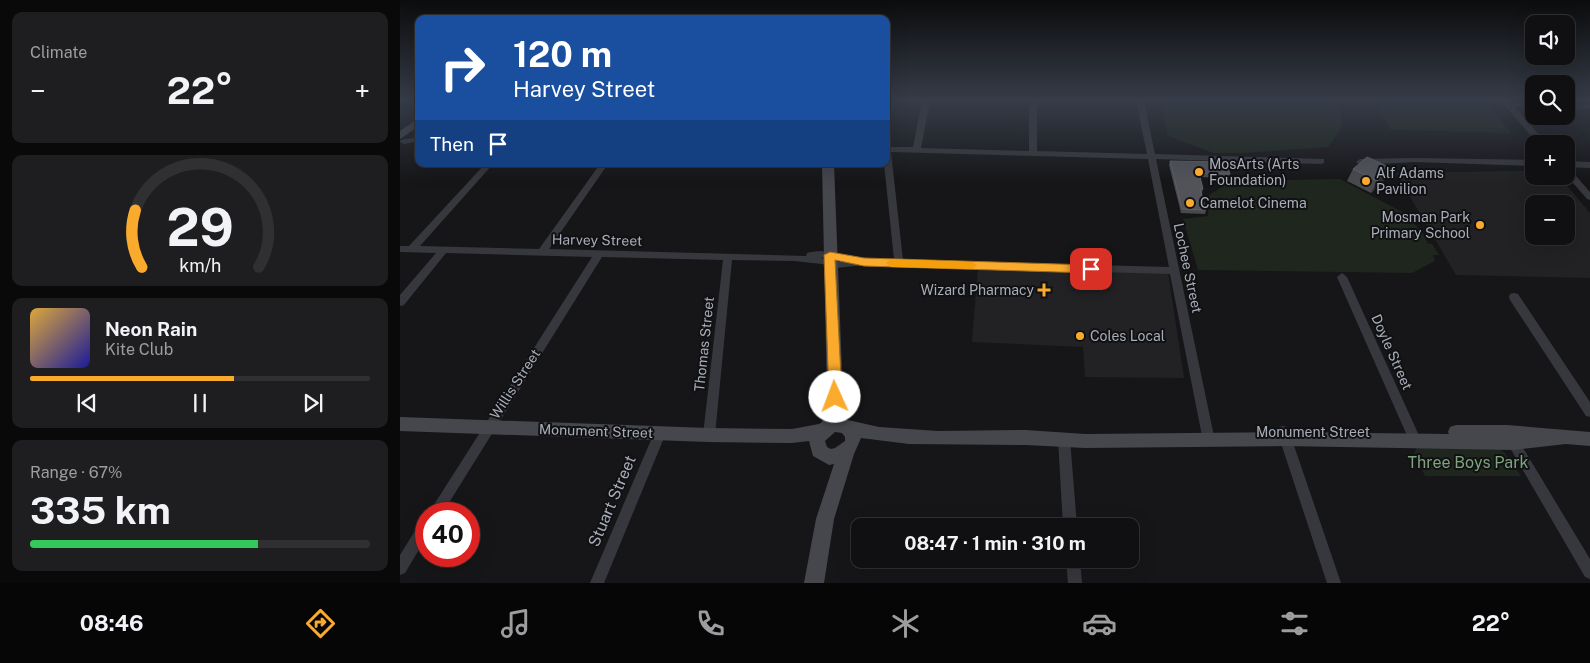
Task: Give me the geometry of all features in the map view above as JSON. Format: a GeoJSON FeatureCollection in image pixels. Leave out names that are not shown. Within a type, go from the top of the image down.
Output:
{"type":"FeatureCollection","features":[{"type":"Feature","properties":{"kind":"street"},"geometry":{"type":"LineString","coordinates":[[403,139],[412,128]]}},
{"type":"Feature","properties":{"kind":"street"},"geometry":{"type":"LineString","coordinates":[[917,149],[921,128]]}},
{"type":"Feature","properties":{"kind":"street"},"geometry":{"type":"LineString","coordinates":[[1033,128],[1033,154]]}},
{"type":"Feature","properties":{"kind":"street","name":"Lochee Street"},"geometry":{"type":"LineString","coordinates":[[1145,128],[1208,436]]}},
{"type":"Feature","properties":{"kind":"street"},"geometry":{"type":"LineString","coordinates":[[890,148],[1033,154],[1150,155],[1321,161]]}},
{"type":"Feature","properties":{"kind":"street"},"geometry":{"type":"LineString","coordinates":[[1360,162],[1415,160],[1525,164]]}},
{"type":"Feature","properties":{"kind":"street"},"geometry":{"type":"LineString","coordinates":[[1575,164],[1590,165]]}},
{"type":"Feature","properties":{"kind":"street"},"geometry":{"type":"LineString","coordinates":[[412,249],[486,167]]}},
{"type":"Feature","properties":{"kind":"street"},"geometry":{"type":"LineString","coordinates":[[541,253],[602,167]]}},
{"type":"Feature","properties":{"kind":"street"},"geometry":{"type":"LineString","coordinates":[[814,583],[830,500],[836,439],[828,167]]}},
{"type":"Feature","properties":{"kind":"street"},"geometry":{"type":"LineString","coordinates":[[889,167],[899,263]]}},
{"type":"Feature","properties":{"kind":"street"},"geometry":{"type":"LineString","coordinates":[[1575,180],[1590,197]]}},
{"type":"Feature","properties":{"kind":"street","name":"Harvey Street"},"geometry":{"type":"LineString","coordinates":[[400,249],[794,258],[830,260],[848,265],[864,262],[1174,271]]}},
{"type":"Feature","properties":{"kind":"street"},"geometry":{"type":"LineString","coordinates":[[400,302],[444,250]]}},
{"type":"Feature","properties":{"kind":"street","name":"Willis Street"},"geometry":{"type":"LineString","coordinates":[[441,502],[599,254]]}},
{"type":"Feature","properties":{"kind":"street","name":"Thomas Street"},"geometry":{"type":"LineString","coordinates":[[710,435],[728,257]]}},
{"type":"Feature","properties":{"kind":"street","name":"Doyle Street"},"geometry":{"type":"LineString","coordinates":[[1342,277],[1414,436]]}},
{"type":"Feature","properties":{"kind":"street"},"geometry":{"type":"LineString","coordinates":[[1514,297],[1590,412]]}},
{"type":"Feature","properties":{"kind":"street","name":"Monument Street"},"geometry":{"type":"LineString","coordinates":[[400,424],[836,439],[883,436],[1085,441],[1284,435],[1590,439]]}},
{"type":"Feature","properties":{"kind":"street","name":"Stuart Street"},"geometry":{"type":"LineString","coordinates":[[597,583],[660,433]]}},
{"type":"Feature","properties":{"kind":"street"},"geometry":{"type":"LineString","coordinates":[[1284,435],[1334,583]]}},
{"type":"Feature","properties":{"kind":"street"},"geometry":{"type":"LineString","coordinates":[[1510,437],[1590,572]]}},
{"type":"Feature","properties":{"kind":"street"},"geometry":{"type":"LineString","coordinates":[[1064,439],[1069,518]]}},
{"type":"Feature","properties":{"kind":"street"},"geometry":{"type":"LineString","coordinates":[[400,568],[415,544]]}},
{"type":"Feature","properties":{"kind":"street"},"geometry":{"type":"LineString","coordinates":[[1074,568],[1075,583]]}},
{"type":"Feature","properties":{"kind":"shaded area","name":"Mosman Park Primary School"},"geometry":{"type":"Polygon","coordinates":[[[1525,171],[1525,185],[1567,185],[1575,195],[1525,195],[1525,245],[1575,245],[1575,195],[1590,213],[1590,278],[1456,275],[1396,173],[1525,171]]]}},
{"type":"Feature","properties":{"kind":"shaded area"},"geometry":{"type":"Polygon","coordinates":[[[978,267],[1168,272],[1184,378],[1085,377],[1083,347],[972,342],[978,267]]]}},
{"type":"Feature","properties":{"kind":"green space"},"geometry":{"type":"Polygon","coordinates":[[[1166,128],[1341,128],[1328,147],[1243,153],[1213,153],[1168,136],[1166,128]]]}},
{"type":"Feature","properties":{"kind":"green space"},"geometry":{"type":"Polygon","coordinates":[[[1390,128],[1507,128],[1511,133],[1391,130],[1390,128]]]}},
{"type":"Feature","properties":{"kind":"green space"},"geometry":{"type":"Polygon","coordinates":[[[1340,179],[1406,214],[1424,235],[1428,244],[1432,244],[1439,255],[1433,255],[1435,261],[1412,273],[1198,270],[1183,219],[1208,216],[1209,195],[1232,181],[1340,179]]]}},
{"type":"Feature","properties":{"kind":"green space","name":"Three Boys Park"},"geometry":{"type":"Polygon","coordinates":[[[1417,447],[1496,447],[1504,452],[1521,476],[1425,476],[1414,454],[1417,447]]]}},
{"type":"Feature","properties":{"kind":"building"},"geometry":{"type":"Polygon","coordinates":[[[1367,157],[1391,168],[1377,181],[1353,169],[1367,157]]]}},
{"type":"Feature","properties":{"kind":"building"},"geometry":{"type":"Polygon","coordinates":[[[1170,161],[1226,162],[1230,174],[1199,173],[1203,189],[1200,189],[1206,210],[1182,209],[1170,161]]]}},
{"type":"Feature","properties":{"kind":"slow traffic"},"geometry":{"type":"LineString","coordinates":[[891,263],[972,265]]}},
{"type":"Feature","properties":{"kind":"place","name":"MosArts (Arts Foundation)"},"geometry":{"type":"Point","coordinates":[1199,172]}},
{"type":"Feature","properties":{"kind":"place","name":"Alf Adams Pavilion"},"geometry":{"type":"Point","coordinates":[1366,181]}},
{"type":"Feature","properties":{"kind":"place","name":"Camelot Cinema"},"geometry":{"type":"Point","coordinates":[1190,203]}},
{"type":"Feature","properties":{"kind":"place","name":"Mosman Park Primary School"},"geometry":{"type":"Point","coordinates":[1480,225]}},
{"type":"Feature","properties":{"kind":"place","name":"Wizard Pharmacy"},"geometry":{"type":"Point","coordinates":[1044,290]}},
{"type":"Feature","properties":{"kind":"place","name":"Coles Local"},"geometry":{"type":"Point","coordinates":[1080,336]}},
{"type":"Feature","properties":{"kind":"route"},"geometry":{"type":"LineString","coordinates":[[835,397],[830,255],[864,262],[1091,269]]}}]}
